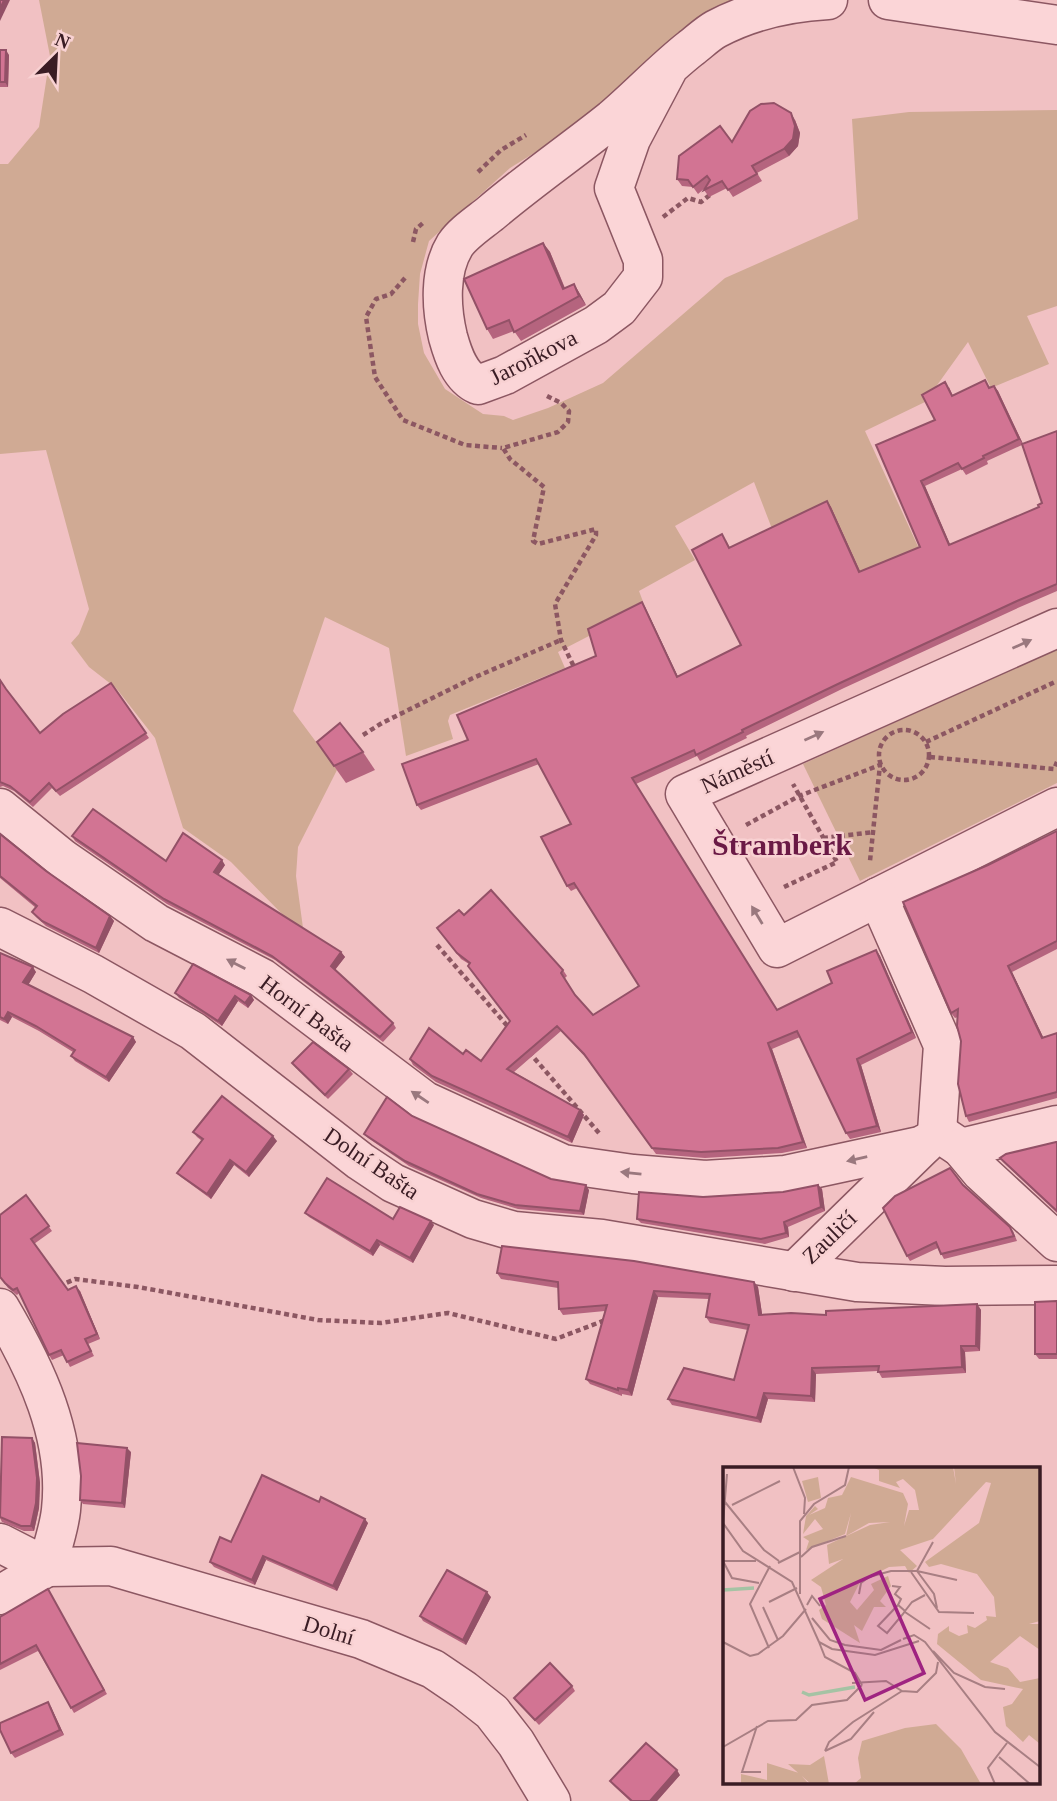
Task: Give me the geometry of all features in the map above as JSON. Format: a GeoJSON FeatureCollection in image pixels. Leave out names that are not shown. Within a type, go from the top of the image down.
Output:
{"type":"FeatureCollection","features":[{"type":"Feature","properties":{"kind":"street","name":"Jaroňkova"},"geometry":{"type":"LineString","coordinates":[[667,69],[631,139],[614,188],[643,260],[643,277],[619,307],[596,324],[505,375],[478,385],[472,382],[453,356],[443,301],[444,268],[456,243],[517,191],[612,118],[667,69],[715,30],[756,12],[828,0]]}},
{"type":"Feature","properties":{"kind":"street"},"geometry":{"type":"LineString","coordinates":[[888,0],[1057,25]]}},
{"type":"Feature","properties":{"kind":"street","name":"Náměstí"},"geometry":{"type":"LineString","coordinates":[[1057,628],[685,794],[776,948],[1057,807]]}},
{"type":"Feature","properties":{"kind":"street","name":"Horní Bašta"},"geometry":{"type":"LineString","coordinates":[[0,808],[64,859],[156,923],[262,978],[425,1101],[562,1164],[705,1180],[785,1175],[941,1142],[1057,1125]]}},
{"type":"Feature","properties":{"kind":"street"},"geometry":{"type":"LineString","coordinates":[[878,897],[943,1045],[941,1142],[981,1172],[1057,1242]]}},
{"type":"Feature","properties":{"kind":"street","name":"Dolní Bašta"},"geometry":{"type":"LineString","coordinates":[[0,927],[93,974],[193,1031],[360,1161],[393,1183],[436,1204],[514,1231],[602,1239],[794,1272]]}},
{"type":"Feature","properties":{"kind":"street","name":"Zauličí"},"geometry":{"type":"LineString","coordinates":[[794,1272],[941,1142]]}},
{"type":"Feature","properties":{"kind":"street","name":"Zauličí"},"geometry":{"type":"LineString","coordinates":[[794,1272],[900,1286],[1057,1285]]}},
{"type":"Feature","properties":{"kind":"street"},"geometry":{"type":"LineString","coordinates":[[0,1308],[32,1366],[58,1442],[62,1475],[61,1511],[47,1567]]}},
{"type":"Feature","properties":{"kind":"street","name":"Dolní"},"geometry":{"type":"LineString","coordinates":[[0,1543],[47,1567],[111,1566],[361,1639],[409,1658],[454,1683],[492,1712],[516,1743],[551,1801]]}},
{"type":"Feature","properties":{"kind":"street","name":"Dolní"},"geometry":{"type":"LineString","coordinates":[[0,1595],[47,1567]]}},
{"type":"Feature","properties":{"kind":"path"},"geometry":{"type":"LineString","coordinates":[[688,198],[701,202],[712,194],[709,190],[714,186]]}},
{"type":"Feature","properties":{"kind":"path"},"geometry":{"type":"LineString","coordinates":[[558,432],[503,448],[510,459],[544,487],[533,541],[538,544],[596,529],[596,535],[555,604],[561,640],[578,673]]}},
{"type":"Feature","properties":{"kind":"path"},"geometry":{"type":"LineString","coordinates":[[363,735],[473,678],[561,640]]}},
{"type":"Feature","properties":{"kind":"path"},"geometry":{"type":"LineString","coordinates":[[926,742],[1057,681]]}},
{"type":"Feature","properties":{"kind":"path"},"geometry":{"type":"LineString","coordinates":[[878,897],[867,877],[874,832],[880,745],[891,733],[905,729],[913,731],[926,742],[930,757],[924,771],[910,780],[896,779],[888,775],[880,765]]}},
{"type":"Feature","properties":{"kind":"path"},"geometry":{"type":"LineString","coordinates":[[777,753],[837,862]]}},
{"type":"Feature","properties":{"kind":"path"},"geometry":{"type":"LineString","coordinates":[[930,757],[1054,769],[1057,762]]}},
{"type":"Feature","properties":{"kind":"path"},"geometry":{"type":"LineString","coordinates":[[799,796],[880,765]]}},
{"type":"Feature","properties":{"kind":"path"},"geometry":{"type":"LineString","coordinates":[[823,838],[874,832]]}},
{"type":"Feature","properties":{"kind":"path"},"geometry":{"type":"LineString","coordinates":[[437,945],[517,1037]]}},
{"type":"Feature","properties":{"kind":"path"},"geometry":{"type":"LineString","coordinates":[[526,1048],[633,1174]]}},
{"type":"Feature","properties":{"kind":"path"},"geometry":{"type":"LineString","coordinates":[[59,1286],[75,1279],[138,1287],[318,1320],[382,1324],[448,1313],[556,1339],[611,1318]]}},
{"type":"Feature","properties":{"kind":"shaded area"},"geometry":{"type":"Polygon","coordinates":[[[39,0],[760,0],[510,168],[429,241],[420,274],[418,324],[424,353],[445,389],[483,414],[504,416],[513,420],[548,408],[603,383],[725,278],[858,219],[852,119],[909,112],[1057,110],[1057,306],[1027,316],[1049,364],[991,388],[968,342],[925,402],[865,431],[921,553],[867,576],[774,534],[754,482],[675,526],[695,560],[639,591],[645,607],[558,652],[565,668],[450,715],[448,721],[453,739],[406,756],[389,648],[325,617],[293,711],[337,770],[298,847],[296,876],[303,928],[283,915],[231,862],[183,828],[155,738],[116,688],[89,667],[71,643],[79,634],[89,609],[46,450],[0,454],[0,164],[8,164],[39,127],[50,56],[39,0]]]}},
{"type":"Feature","properties":{"kind":"shaded area"},"geometry":{"type":"Polygon","coordinates":[[[1057,649],[1057,783],[860,881],[803,764],[1057,649]]]}},
{"type":"Feature","properties":{"kind":"building"},"geometry":{"type":"Polygon","coordinates":[[[0,50],[6,50],[5,82],[0,82],[0,50]]]}},
{"type":"Feature","properties":{"kind":"building"},"geometry":{"type":"Polygon","coordinates":[[[774,103],[791,113],[795,126],[793,139],[784,149],[752,166],[757,174],[728,190],[722,181],[704,190],[710,180],[707,176],[693,187],[688,180],[677,179],[679,156],[720,126],[732,142],[750,111],[761,104],[774,103]]]}},
{"type":"Feature","properties":{"kind":"building"},"geometry":{"type":"Polygon","coordinates":[[[543,243],[563,289],[574,284],[579,296],[514,332],[509,320],[487,329],[464,279],[543,243]]]}},
{"type":"Feature","properties":{"kind":"building"},"geometry":{"type":"Polygon","coordinates":[[[985,380],[989,388],[994,386],[1019,439],[962,469],[958,463],[921,481],[949,545],[1039,507],[1042,503],[1022,444],[1057,431],[1057,584],[840,683],[696,755],[694,750],[632,778],[777,1010],[832,983],[827,971],[876,950],[912,1032],[857,1059],[877,1126],[846,1133],[797,1031],[768,1043],[803,1142],[778,1148],[701,1152],[652,1148],[584,1054],[557,1026],[507,1069],[580,1110],[568,1137],[432,1076],[410,1059],[429,1028],[463,1054],[466,1050],[481,1061],[510,1021],[468,966],[470,963],[457,953],[437,928],[459,910],[464,915],[491,890],[563,970],[561,973],[575,995],[593,1015],[639,986],[574,883],[567,886],[541,837],[571,824],[536,759],[417,805],[402,764],[468,740],[457,715],[596,656],[588,629],[642,602],[677,677],[741,645],[692,550],[722,534],[729,548],[827,501],[859,572],[920,547],[876,445],[935,420],[922,395],[945,382],[952,396],[985,380]]]}},
{"type":"Feature","properties":{"kind":"building"},"geometry":{"type":"Polygon","coordinates":[[[0,680],[40,733],[63,714],[111,683],[146,733],[56,791],[49,783],[30,802],[10,786],[0,782],[0,680]]]}},
{"type":"Feature","properties":{"kind":"building"},"geometry":{"type":"Polygon","coordinates":[[[340,723],[363,752],[334,766],[317,742],[340,723]]]}},
{"type":"Feature","properties":{"kind":"building"},"geometry":{"type":"Polygon","coordinates":[[[93,809],[166,861],[183,833],[222,860],[214,872],[341,952],[331,966],[393,1023],[380,1037],[272,956],[164,899],[72,836],[93,809]]]}},
{"type":"Feature","properties":{"kind":"building"},"geometry":{"type":"Polygon","coordinates":[[[1057,831],[1057,941],[1008,966],[1042,1038],[1057,1033],[1057,1092],[966,1116],[958,1084],[961,1041],[957,1026],[958,1009],[951,1013],[903,902],[1057,831]]]}},
{"type":"Feature","properties":{"kind":"building"},"geometry":{"type":"Polygon","coordinates":[[[0,834],[46,871],[110,916],[96,948],[42,921],[32,912],[37,906],[0,876],[0,834]]]}},
{"type":"Feature","properties":{"kind":"building"},"geometry":{"type":"Polygon","coordinates":[[[0,953],[33,967],[23,982],[133,1037],[106,1077],[71,1056],[75,1050],[36,1026],[8,1012],[4,1019],[0,1017],[0,953]]]}},
{"type":"Feature","properties":{"kind":"building"},"geometry":{"type":"Polygon","coordinates":[[[193,964],[251,995],[245,1003],[235,996],[218,1021],[175,993],[193,964]]]}},
{"type":"Feature","properties":{"kind":"building"},"geometry":{"type":"Polygon","coordinates":[[[313,1042],[349,1069],[325,1095],[292,1063],[313,1042]]]}},
{"type":"Feature","properties":{"kind":"building"},"geometry":{"type":"Polygon","coordinates":[[[222,1096],[273,1136],[246,1172],[230,1160],[207,1194],[177,1173],[203,1139],[193,1132],[222,1096]]]}},
{"type":"Feature","properties":{"kind":"building"},"geometry":{"type":"Polygon","coordinates":[[[387,1097],[412,1116],[551,1179],[586,1185],[580,1211],[515,1205],[477,1194],[405,1161],[364,1134],[387,1097]]]}},
{"type":"Feature","properties":{"kind":"building"},"geometry":{"type":"Polygon","coordinates":[[[1057,1142],[1057,1211],[1000,1158],[1006,1154],[1057,1142]]]}},
{"type":"Feature","properties":{"kind":"building"},"geometry":{"type":"Polygon","coordinates":[[[950,1168],[963,1185],[1010,1227],[1014,1236],[941,1254],[936,1242],[907,1256],[883,1208],[895,1196],[950,1168]]]}},
{"type":"Feature","properties":{"kind":"building"},"geometry":{"type":"Polygon","coordinates":[[[327,1178],[393,1219],[400,1207],[431,1221],[410,1258],[377,1240],[370,1251],[305,1213],[327,1178]]]}},
{"type":"Feature","properties":{"kind":"building"},"geometry":{"type":"Polygon","coordinates":[[[818,1185],[821,1207],[784,1222],[786,1233],[761,1239],[637,1219],[639,1192],[703,1197],[783,1192],[818,1185]]]}},
{"type":"Feature","properties":{"kind":"building"},"geometry":{"type":"Polygon","coordinates":[[[26,1195],[49,1226],[31,1239],[68,1290],[76,1286],[97,1334],[85,1339],[91,1351],[67,1362],[61,1350],[49,1355],[17,1288],[13,1290],[0,1277],[0,1215],[26,1195]]]}},
{"type":"Feature","properties":{"kind":"building"},"geometry":{"type":"Polygon","coordinates":[[[502,1246],[634,1261],[754,1282],[759,1315],[826,1315],[826,1311],[977,1304],[976,1346],[961,1346],[962,1367],[878,1372],[879,1366],[812,1368],[811,1396],[764,1393],[757,1418],[668,1399],[684,1368],[734,1380],[749,1325],[706,1317],[710,1294],[654,1291],[628,1390],[618,1390],[586,1379],[607,1305],[559,1309],[558,1282],[497,1273],[502,1246]]]}},
{"type":"Feature","properties":{"kind":"building"},"geometry":{"type":"Polygon","coordinates":[[[1057,1301],[1057,1354],[1035,1354],[1035,1302],[1057,1301]]]}},
{"type":"Feature","properties":{"kind":"building"},"geometry":{"type":"Polygon","coordinates":[[[2,1437],[32,1438],[37,1478],[36,1503],[31,1526],[21,1526],[0,1517],[2,1437]]]}},
{"type":"Feature","properties":{"kind":"building"},"geometry":{"type":"Polygon","coordinates":[[[77,1443],[127,1448],[122,1503],[80,1500],[81,1476],[77,1443]]]}},
{"type":"Feature","properties":{"kind":"building"},"geometry":{"type":"Polygon","coordinates":[[[262,1475],[319,1502],[321,1497],[365,1519],[333,1586],[263,1556],[252,1580],[210,1562],[220,1537],[231,1542],[262,1475]]]}},
{"type":"Feature","properties":{"kind":"building"},"geometry":{"type":"Polygon","coordinates":[[[447,1570],[487,1592],[463,1640],[420,1616],[447,1570]]]}},
{"type":"Feature","properties":{"kind":"building"},"geometry":{"type":"Polygon","coordinates":[[[48,1589],[104,1690],[71,1708],[36,1645],[0,1664],[0,1617],[48,1589]]]}},
{"type":"Feature","properties":{"kind":"building"},"geometry":{"type":"Polygon","coordinates":[[[550,1663],[572,1686],[535,1720],[514,1698],[550,1663]]]}},
{"type":"Feature","properties":{"kind":"building"},"geometry":{"type":"Polygon","coordinates":[[[48,1702],[60,1730],[11,1753],[0,1730],[0,1723],[48,1702]]]}},
{"type":"Feature","properties":{"kind":"building"},"geometry":{"type":"Polygon","coordinates":[[[646,1743],[677,1770],[650,1801],[632,1801],[610,1781],[646,1743]]]}},
{"type":"Feature","properties":{"kind":"district","name":"Štramberk"},"geometry":{"type":"Point","coordinates":[782,845]}}]}
